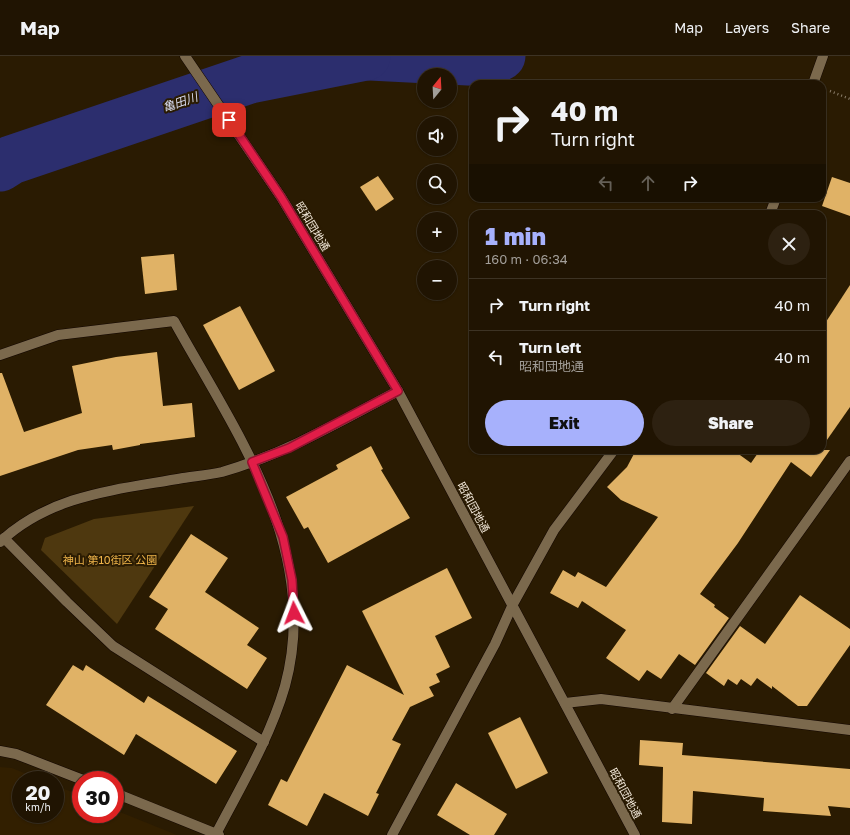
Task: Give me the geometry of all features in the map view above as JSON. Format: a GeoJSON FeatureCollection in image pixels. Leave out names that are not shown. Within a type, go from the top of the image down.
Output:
{"type":"FeatureCollection","features":[{"type":"Feature","properties":{"kind":"street","name":"昭和団地通"},"geometry":{"type":"LineString","coordinates":[[185,56],[281,197],[398,391],[635,835]]}},
{"type":"Feature","properties":{"kind":"street"},"geometry":{"type":"LineString","coordinates":[[815,80],[823,56]]}},
{"type":"Feature","properties":{"kind":"street"},"geometry":{"type":"LineString","coordinates":[[0,354],[58,335],[174,321],[252,462],[283,537],[292,580],[294,613],[293,645],[285,686],[264,742],[217,834],[124,797]]}},
{"type":"Feature","properties":{"kind":"street"},"geometry":{"type":"LineString","coordinates":[[264,742],[113,646],[2,540],[29,519],[65,502],[91,494],[221,472],[252,462],[289,448],[398,391]]}},
{"type":"Feature","properties":{"kind":"street"},"geometry":{"type":"LineString","coordinates":[[392,835],[495,644],[513,604],[554,530],[611,454]]}},
{"type":"Feature","properties":{"kind":"street"},"geometry":{"type":"LineString","coordinates":[[672,709],[850,461]]}},
{"type":"Feature","properties":{"kind":"street"},"geometry":{"type":"LineString","coordinates":[[565,704],[601,699],[850,730]]}},
{"type":"Feature","properties":{"kind":"street"},"geometry":{"type":"LineString","coordinates":[[0,751],[16,754],[72,776]]}},
{"type":"Feature","properties":{"kind":"path"},"geometry":{"type":"LineString","coordinates":[[829,91],[850,99]]}},
{"type":"Feature","properties":{"kind":"shaded area"},"geometry":{"type":"Polygon","coordinates":[[[0,767],[12,768],[19,771],[12,771],[12,823],[64,823],[64,789],[72,792],[72,823],[124,823],[124,814],[177,835],[0,835],[0,767]]]}},
{"type":"Feature","properties":{"kind":"green space","name":"神山 第10街区 公園"},"geometry":{"type":"Polygon","coordinates":[[[194,506],[117,624],[41,550],[45,538],[94,519],[194,506]]]}},
{"type":"Feature","properties":{"kind":"building"},"geometry":{"type":"Polygon","coordinates":[[[378,176],[394,199],[376,211],[360,187],[378,176]]]}},
{"type":"Feature","properties":{"kind":"building"},"geometry":{"type":"Polygon","coordinates":[[[832,177],[850,183],[850,216],[822,206],[823,202],[826,202],[826,194],[832,177]]]}},
{"type":"Feature","properties":{"kind":"building"},"geometry":{"type":"Polygon","coordinates":[[[174,254],[177,290],[145,294],[141,257],[174,254]]]}},
{"type":"Feature","properties":{"kind":"building"},"geometry":{"type":"Polygon","coordinates":[[[850,285],[850,407],[826,441],[826,322],[850,285]]]}},
{"type":"Feature","properties":{"kind":"building"},"geometry":{"type":"Polygon","coordinates":[[[240,306],[275,371],[239,390],[203,325],[240,306]]]}},
{"type":"Feature","properties":{"kind":"building"},"geometry":{"type":"Polygon","coordinates":[[[157,352],[163,406],[192,403],[195,437],[140,444],[113,450],[112,445],[78,450],[0,476],[0,373],[2,373],[24,432],[82,413],[72,366],[116,357],[157,352]]]}},
{"type":"Feature","properties":{"kind":"building"},"geometry":{"type":"Polygon","coordinates":[[[371,446],[383,469],[381,470],[410,518],[328,563],[308,527],[304,529],[286,497],[338,469],[336,465],[371,446]]]}},
{"type":"Feature","properties":{"kind":"building"},"geometry":{"type":"Polygon","coordinates":[[[826,450],[830,450],[811,477],[791,462],[738,543],[700,594],[729,618],[695,665],[679,654],[661,679],[647,670],[639,681],[606,658],[626,630],[582,601],[578,608],[550,593],[563,570],[575,577],[578,572],[606,587],[658,517],[621,500],[607,487],[627,467],[634,454],[739,454],[751,463],[757,454],[826,454],[826,450]]]}},
{"type":"Feature","properties":{"kind":"building"},"geometry":{"type":"Polygon","coordinates":[[[191,534],[228,558],[205,592],[259,628],[247,645],[267,658],[247,689],[155,629],[168,609],[149,597],[191,534]]]}},
{"type":"Feature","properties":{"kind":"building"},"geometry":{"type":"Polygon","coordinates":[[[447,568],[472,618],[435,636],[450,667],[436,674],[440,682],[429,687],[434,696],[410,707],[392,740],[401,744],[376,793],[379,794],[368,816],[324,793],[307,826],[268,805],[281,779],[287,782],[347,665],[404,695],[362,611],[447,568]]]}},
{"type":"Feature","properties":{"kind":"building"},"geometry":{"type":"Polygon","coordinates":[[[800,595],[850,629],[850,645],[807,706],[798,706],[772,686],[772,689],[757,678],[751,686],[741,679],[737,685],[728,679],[724,686],[706,673],[740,626],[765,644],[800,595]]]}},
{"type":"Feature","properties":{"kind":"building"},"geometry":{"type":"Polygon","coordinates":[[[73,665],[83,671],[86,665],[144,703],[148,696],[237,751],[216,784],[136,734],[124,755],[46,705],[73,665]]]}},
{"type":"Feature","properties":{"kind":"building"},"geometry":{"type":"Polygon","coordinates":[[[520,717],[548,773],[516,789],[488,733],[520,717]]]}},
{"type":"Feature","properties":{"kind":"building"},"geometry":{"type":"Polygon","coordinates":[[[640,740],[683,743],[682,755],[850,769],[850,808],[828,806],[831,816],[763,811],[764,798],[693,791],[692,824],[662,822],[663,767],[639,765],[640,740]]]}},
{"type":"Feature","properties":{"kind":"building"},"geometry":{"type":"Polygon","coordinates":[[[456,783],[507,814],[494,835],[470,835],[437,815],[456,783]]]}},
{"type":"Feature","properties":{"kind":"waterway","name":"亀田川"},"geometry":{"type":"LineString","coordinates":[[0,167],[11,160],[250,79],[366,56]]}},
{"type":"Feature","properties":{"kind":"waterway","name":"亀田川"},"geometry":{"type":"LineString","coordinates":[[370,56],[488,62],[501,56]]}},
{"type":"Feature","properties":{"kind":"route"},"geometry":{"type":"LineString","coordinates":[[229,120],[281,197],[347,304],[398,391],[289,448],[252,462],[283,537],[292,580],[294,613]]}}]}
